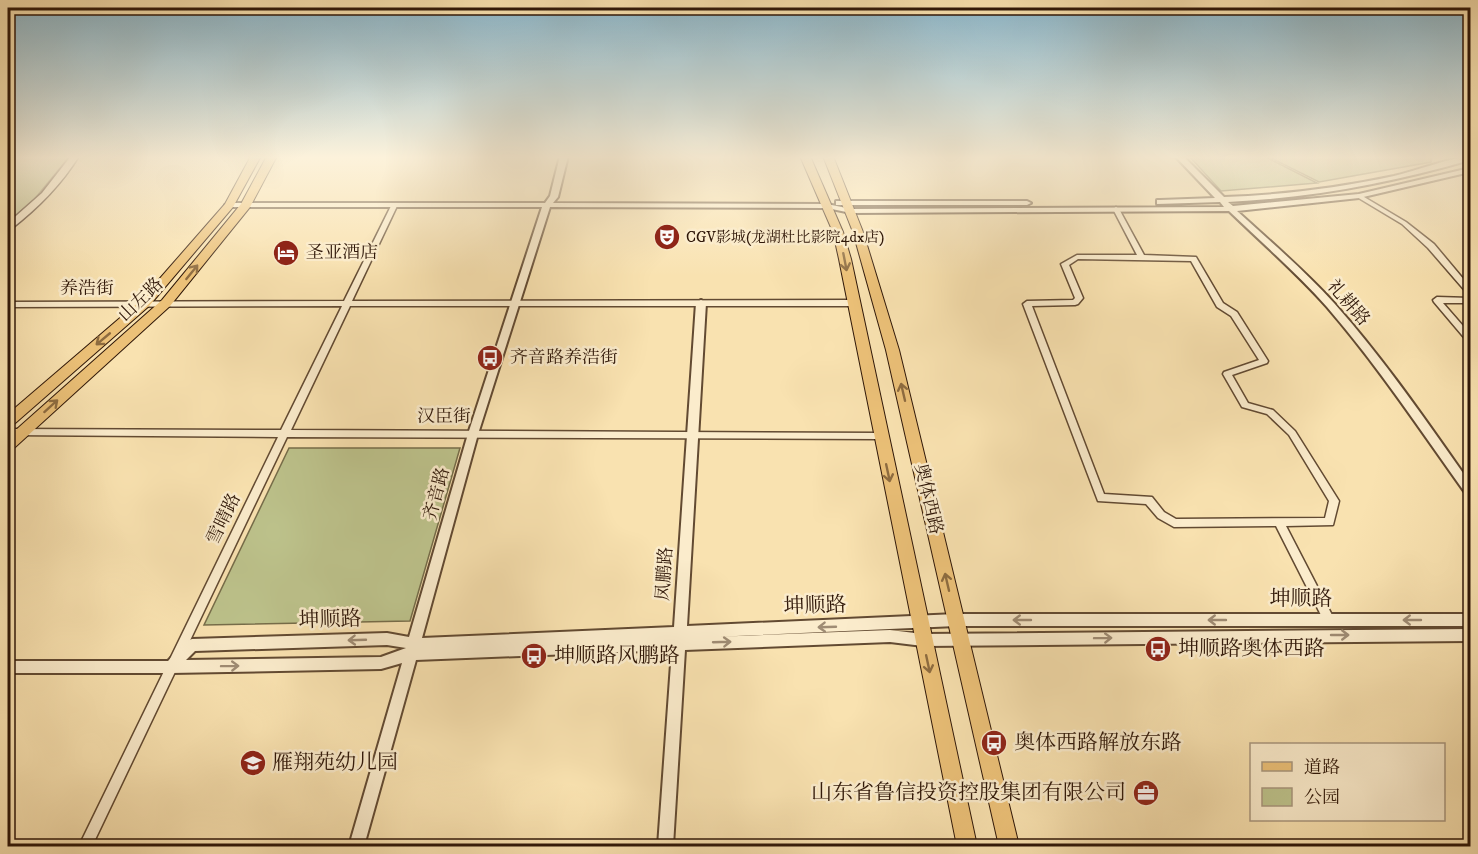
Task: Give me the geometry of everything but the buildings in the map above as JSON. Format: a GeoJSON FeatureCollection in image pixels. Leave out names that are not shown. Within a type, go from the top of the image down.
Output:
{"type":"FeatureCollection","features":[{"type":"Feature","properties":{"kind":"main road"},"geometry":{"type":"LineString","coordinates":[[8,227],[40,204],[47,196]]}},
{"type":"Feature","properties":{"kind":"main road","name":"山左路"},"geometry":{"type":"LineString","coordinates":[[8,420],[145,303],[229,205],[234,196]]}},
{"type":"Feature","properties":{"kind":"main road","name":"山左路"},"geometry":{"type":"LineString","coordinates":[[8,445],[166,303],[245,206],[250,196]]}},
{"type":"Feature","properties":{"kind":"main road","name":"奥体西路"},"geometry":{"type":"LineString","coordinates":[[823,196],[838,232],[967,846]]}},
{"type":"Feature","properties":{"kind":"main road","name":"奥体西路"},"geometry":{"type":"LineString","coordinates":[[845,196],[899,375],[1009,846]]}},
{"type":"Feature","properties":{"kind":"street","name":"齐音路"},"geometry":{"type":"LineString","coordinates":[[357,846],[473,434],[547,205],[554,196]]}},
{"type":"Feature","properties":{"kind":"street","name":"礼耕路"},"geometry":{"type":"LineString","coordinates":[[1216,196],[1268,242],[1330,305],[1397,389],[1470,491]]}},
{"type":"Feature","properties":{"kind":"street"},"geometry":{"type":"LineString","coordinates":[[229,205],[849,206],[1221,201],[1267,196]]}},
{"type":"Feature","properties":{"kind":"street"},"geometry":{"type":"LineString","coordinates":[[849,206],[1116,210],[1229,209],[1359,196],[1404,222],[1431,246],[1470,291]]}},
{"type":"Feature","properties":{"kind":"street","name":"雪晴路"},"geometry":{"type":"LineString","coordinates":[[85,846],[394,206]]}},
{"type":"Feature","properties":{"kind":"street"},"geometry":{"type":"LineString","coordinates":[[1116,210],[1142,257]]}},
{"type":"Feature","properties":{"kind":"street"},"geometry":{"type":"LineString","coordinates":[[1077,257],[1142,257],[1193,260],[1220,305],[1234,314],[1264,361],[1227,374],[1245,405],[1270,412],[1292,433],[1334,501],[1329,522],[1174,523],[1161,515],[1149,500],[1101,498],[1027,304],[1075,302],[1079,298],[1065,264],[1077,257]]}},
{"type":"Feature","properties":{"kind":"street"},"geometry":{"type":"LineString","coordinates":[[1470,300],[1437,300],[1470,339]]}},
{"type":"Feature","properties":{"kind":"street","name":"凤鹏路"},"geometry":{"type":"LineString","coordinates":[[666,846],[701,303]]}},
{"type":"Feature","properties":{"kind":"street","name":"养浩街"},"geometry":{"type":"LineString","coordinates":[[8,304],[853,303]]}},
{"type":"Feature","properties":{"kind":"street","name":"汉臣街"},"geometry":{"type":"LineString","coordinates":[[8,432],[880,436]]}},
{"type":"Feature","properties":{"kind":"street"},"geometry":{"type":"LineString","coordinates":[[1279,522],[1329,620]]}},
{"type":"Feature","properties":{"kind":"street","name":"坤顺路"},"geometry":{"type":"LineString","coordinates":[[679,639],[956,620],[1470,621]]}},
{"type":"Feature","properties":{"kind":"street","name":"坤顺路"},"geometry":{"type":"LineString","coordinates":[[8,667],[381,663],[414,649],[679,639],[890,636],[923,640],[1470,635]]}},
{"type":"Feature","properties":{"kind":"street","name":"坤顺路"},"geometry":{"type":"LineString","coordinates":[[171,667],[192,645],[387,639],[414,649]]}},
{"type":"Feature","properties":{"kind":"green space"},"geometry":{"type":"Polygon","coordinates":[[[8,196],[37,196],[33,201],[8,222],[8,196]]]}},
{"type":"Feature","properties":{"kind":"green space"},"geometry":{"type":"Polygon","coordinates":[[[289,448],[460,448],[410,621],[204,625],[289,448]]]}},
{"type":"Feature","properties":{"kind":"place","name":"CGV影城(龙湖杜比影院4dx店)"},"geometry":{"type":"Point","coordinates":[667,237]}},
{"type":"Feature","properties":{"kind":"place","name":"圣亚酒店"},"geometry":{"type":"Point","coordinates":[286,253]}},
{"type":"Feature","properties":{"kind":"place","name":"齐音路养浩街"},"geometry":{"type":"Point","coordinates":[490,358]}},
{"type":"Feature","properties":{"kind":"place","name":"坤顺路奥体西路"},"geometry":{"type":"Point","coordinates":[1158,649]}},
{"type":"Feature","properties":{"kind":"place","name":"坤顺路风鹏路"},"geometry":{"type":"Point","coordinates":[534,656]}},
{"type":"Feature","properties":{"kind":"place","name":"奥体西路解放东路"},"geometry":{"type":"Point","coordinates":[994,743]}},
{"type":"Feature","properties":{"kind":"place","name":"雁翔苑幼儿园"},"geometry":{"type":"Point","coordinates":[253,763]}},
{"type":"Feature","properties":{"kind":"place","name":"山东省鲁信投资控股集团有限公司"},"geometry":{"type":"Point","coordinates":[1146,793]}}]}
